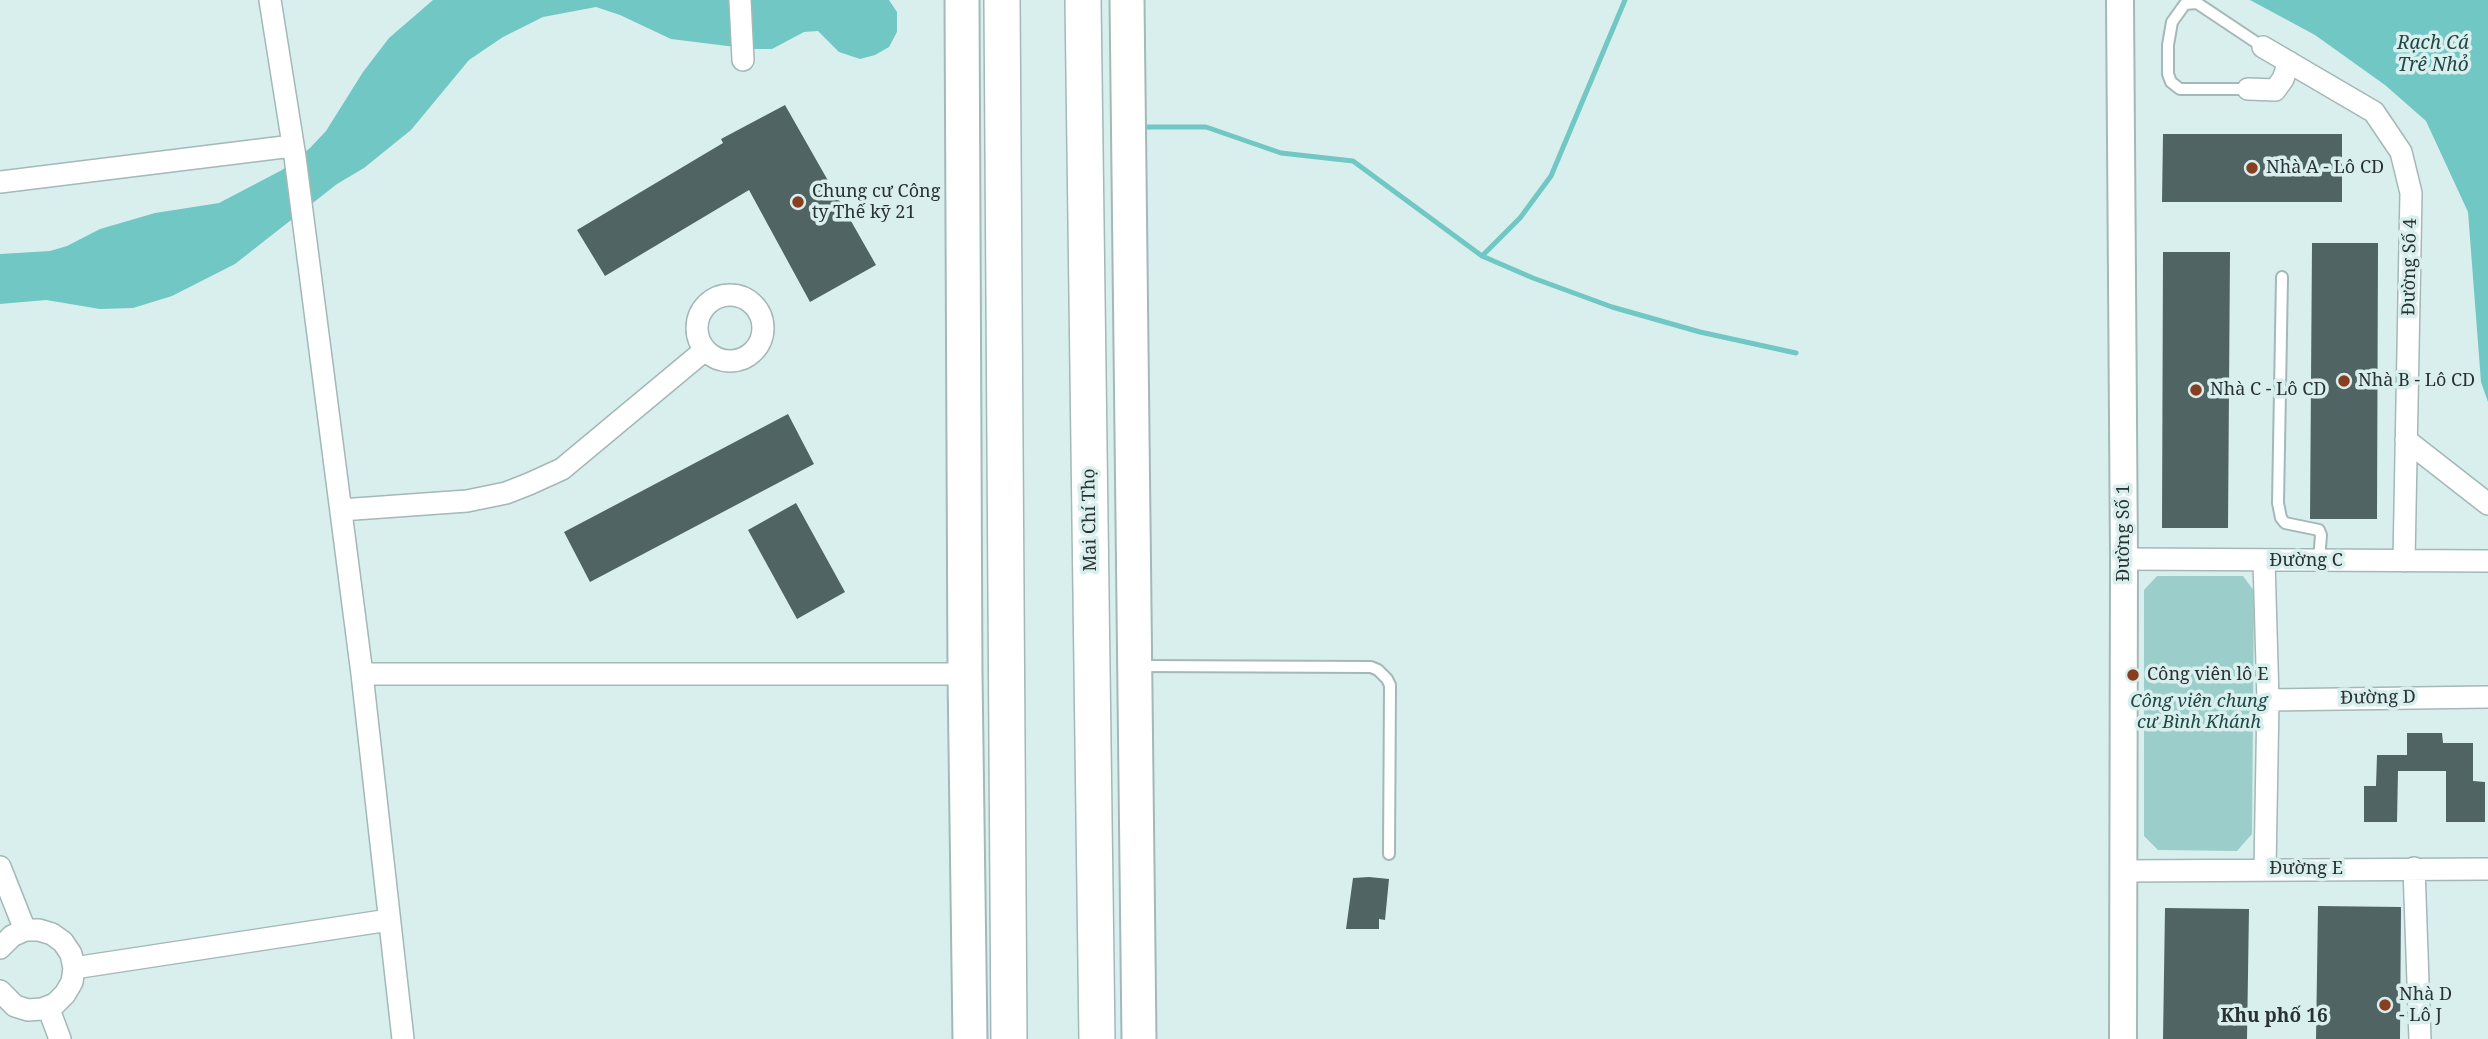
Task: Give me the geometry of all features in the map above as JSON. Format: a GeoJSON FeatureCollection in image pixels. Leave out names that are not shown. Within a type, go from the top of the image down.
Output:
{"type":"FeatureCollection","features":[{"type":"Feature","properties":{"kind":"highway"},"geometry":{"type":"LineString","coordinates":[[1002,0],[1009,1039]]}},
{"type":"Feature","properties":{"kind":"highway","name":"Mai Chí Thọ"},"geometry":{"type":"LineString","coordinates":[[1083,0],[1097,1039]]}},
{"type":"Feature","properties":{"kind":"main road"},"geometry":{"type":"LineString","coordinates":[[962,0],[965,674],[970,1039]]}},
{"type":"Feature","properties":{"kind":"main road"},"geometry":{"type":"LineString","coordinates":[[1127,0],[1139,1039]]}},
{"type":"Feature","properties":{"kind":"street"},"geometry":{"type":"LineString","coordinates":[[270,0],[294,151],[362,674],[403,1039]]}},
{"type":"Feature","properties":{"kind":"street"},"geometry":{"type":"LineString","coordinates":[[740,0],[743,60]]}},
{"type":"Feature","properties":{"kind":"street","name":"Đường Số 1"},"geometry":{"type":"LineString","coordinates":[[2120,0],[2124,559],[2123,1039]]}},
{"type":"Feature","properties":{"kind":"street","name":"Đường Số 4"},"geometry":{"type":"LineString","coordinates":[[2263,47],[2374,112],[2401,152],[2411,193],[2404,561]]}},
{"type":"Feature","properties":{"kind":"street"},"geometry":{"type":"LineString","coordinates":[[2248,89],[2275,90],[2283,79],[2289,62]]}},
{"type":"Feature","properties":{"kind":"street"},"geometry":{"type":"LineString","coordinates":[[0,182],[294,151]]}},
{"type":"Feature","properties":{"kind":"street"},"geometry":{"type":"LineString","coordinates":[[341,510],[467,500],[506,493],[529,484],[562,469],[705,350]]}},
{"type":"Feature","properties":{"kind":"street"},"geometry":{"type":"LineString","coordinates":[[2406,440],[2488,504]]}},
{"type":"Feature","properties":{"kind":"street","name":"Đường C"},"geometry":{"type":"LineString","coordinates":[[2124,559],[2488,561]]}},
{"type":"Feature","properties":{"kind":"street"},"geometry":{"type":"LineString","coordinates":[[2264,561],[2268,700],[2265,869]]}},
{"type":"Feature","properties":{"kind":"street"},"geometry":{"type":"LineString","coordinates":[[362,674],[965,674]]}},
{"type":"Feature","properties":{"kind":"street","name":"Đường D"},"geometry":{"type":"LineString","coordinates":[[2268,700],[2488,697]]}},
{"type":"Feature","properties":{"kind":"street"},"geometry":{"type":"LineString","coordinates":[[0,867],[25,930]]}},
{"type":"Feature","properties":{"kind":"street"},"geometry":{"type":"LineString","coordinates":[[2414,868],[2420,1039]]}},
{"type":"Feature","properties":{"kind":"street","name":"Đường E"},"geometry":{"type":"LineString","coordinates":[[2123,871],[2488,869]]}},
{"type":"Feature","properties":{"kind":"street"},"geometry":{"type":"LineString","coordinates":[[74,968],[389,920]]}},
{"type":"Feature","properties":{"kind":"street"},"geometry":{"type":"LineString","coordinates":[[0,948],[12,936],[25,930],[39,930],[52,934],[63,943],[71,954],[74,968],[72,982],[65,994],[48,1007],[28,1010],[15,1006],[0,991]]}},
{"type":"Feature","properties":{"kind":"street"},"geometry":{"type":"LineString","coordinates":[[48,1007],[60,1039]]}},
{"type":"Feature","properties":{"kind":"lane"},"geometry":{"type":"LineString","coordinates":[[2248,89],[2179,89],[2171,82],[2168,55],[2172,22],[2185,4],[2197,3],[2263,47]]}},
{"type":"Feature","properties":{"kind":"lane"},"geometry":{"type":"LineString","coordinates":[[2282,277],[2279,510],[2284,523],[2319,530],[2319,560]]}},
{"type":"Feature","properties":{"kind":"lane"},"geometry":{"type":"LineString","coordinates":[[1135,666],[1371,667],[1378,670],[1390,685],[1390,854]]}},
{"type":"Feature","properties":{"kind":"green space","name":"Công viên chung cư Bình Khánh"},"geometry":{"type":"Polygon","coordinates":[[[2157,576],[2243,576],[2254,591],[2252,834],[2237,851],[2158,850],[2144,836],[2144,590],[2157,576]]]}},
{"type":"Feature","properties":{"kind":"water"},"geometry":{"type":"Polygon","coordinates":[[[433,0],[889,0],[897,12],[897,32],[889,47],[860,59],[839,52],[818,31],[804,32],[772,49],[752,49],[671,39],[596,7],[543,17],[503,37],[469,60],[411,130],[235,264],[172,296],[133,308],[100,309],[46,300],[0,304],[0,254],[50,251],[67,246],[100,229],[155,213],[219,203],[282,170],[310,148],[326,131],[363,72],[389,38],[433,0]]]}},
{"type":"Feature","properties":{"kind":"water","name":"Rạch Cá Trê Nhỏ"},"geometry":{"type":"Polygon","coordinates":[[[2250,0],[2488,0],[2488,402],[2481,382],[2468,212],[2426,121],[2385,85],[2315,35],[2250,0]]]}},
{"type":"Feature","properties":{"kind":"building","name":"Chung cư Công ty Thế kỹ 21"},"geometry":{"type":"Polygon","coordinates":[[[785,105],[876,265],[810,302],[749,190],[605,276],[577,230],[723,143],[721,139],[785,105]]]}},
{"type":"Feature","properties":{"kind":"building","name":"Nhà A - Lô CD"},"geometry":{"type":"Polygon","coordinates":[[[2163,134],[2342,134],[2342,202],[2162,202],[2163,134]]]}},
{"type":"Feature","properties":{"kind":"building","name":"Nhà B - Lô CD"},"geometry":{"type":"Polygon","coordinates":[[[2312,243],[2378,243],[2377,519],[2310,519],[2312,243]]]}},
{"type":"Feature","properties":{"kind":"building","name":"Nhà C - Lô CD"},"geometry":{"type":"Polygon","coordinates":[[[2163,252],[2230,252],[2228,528],[2162,528],[2163,252]]]}},
{"type":"Feature","properties":{"kind":"building"},"geometry":{"type":"Polygon","coordinates":[[[788,414],[814,464],[590,582],[564,532],[788,414]]]}},
{"type":"Feature","properties":{"kind":"building"},"geometry":{"type":"Polygon","coordinates":[[[796,503],[845,592],[797,619],[748,530],[796,503]]]}},
{"type":"Feature","properties":{"kind":"building"},"geometry":{"type":"Polygon","coordinates":[[[2407,733],[2442,733],[2443,743],[2473,743],[2473,781],[2485,782],[2485,822],[2446,822],[2446,771],[2398,771],[2397,822],[2364,822],[2364,786],[2376,786],[2377,755],[2407,755],[2407,733]]]}},
{"type":"Feature","properties":{"kind":"building"},"geometry":{"type":"Polygon","coordinates":[[[1353,878],[1389,879],[1385,920],[1379,919],[1379,929],[1346,929],[1353,878]]]}},
{"type":"Feature","properties":{"kind":"building","name":"Nhà D - Lô J"},"geometry":{"type":"Polygon","coordinates":[[[2318,906],[2401,907],[2400,1039],[2316,1039],[2318,906]]]}},
{"type":"Feature","properties":{"kind":"building"},"geometry":{"type":"Polygon","coordinates":[[[2165,908],[2249,909],[2247,1039],[2163,1039],[2165,908]]]}},
{"type":"Feature","properties":{"kind":"waterway"},"geometry":{"type":"LineString","coordinates":[[1482,256],[1520,218],[1551,176],[1625,0]]}},
{"type":"Feature","properties":{"kind":"waterway"},"geometry":{"type":"LineString","coordinates":[[1140,127],[1206,127],[1281,153],[1353,161],[1482,256],[1612,307],[1700,332],[1796,353]]}},
{"type":"Feature","properties":{"kind":"place","name":"Nhà A - Lô CD"},"geometry":{"type":"Point","coordinates":[2252,168]}},
{"type":"Feature","properties":{"kind":"place","name":"Chung cư Công ty Thế kỹ 21"},"geometry":{"type":"Point","coordinates":[798,202]}},
{"type":"Feature","properties":{"kind":"place","name":"Nhà B - Lô CD"},"geometry":{"type":"Point","coordinates":[2344,381]}},
{"type":"Feature","properties":{"kind":"place","name":"Nhà C - Lô CD"},"geometry":{"type":"Point","coordinates":[2196,390]}},
{"type":"Feature","properties":{"kind":"place","name":"Công viên lô E"},"geometry":{"type":"Point","coordinates":[2133,675]}},
{"type":"Feature","properties":{"kind":"place","name":"Nhà D - Lô J"},"geometry":{"type":"Point","coordinates":[2385,1005]}},
{"type":"Feature","properties":{"kind":"district","name":"Khu phố 16"},"geometry":{"type":"Point","coordinates":[2274,1017]}}]}
